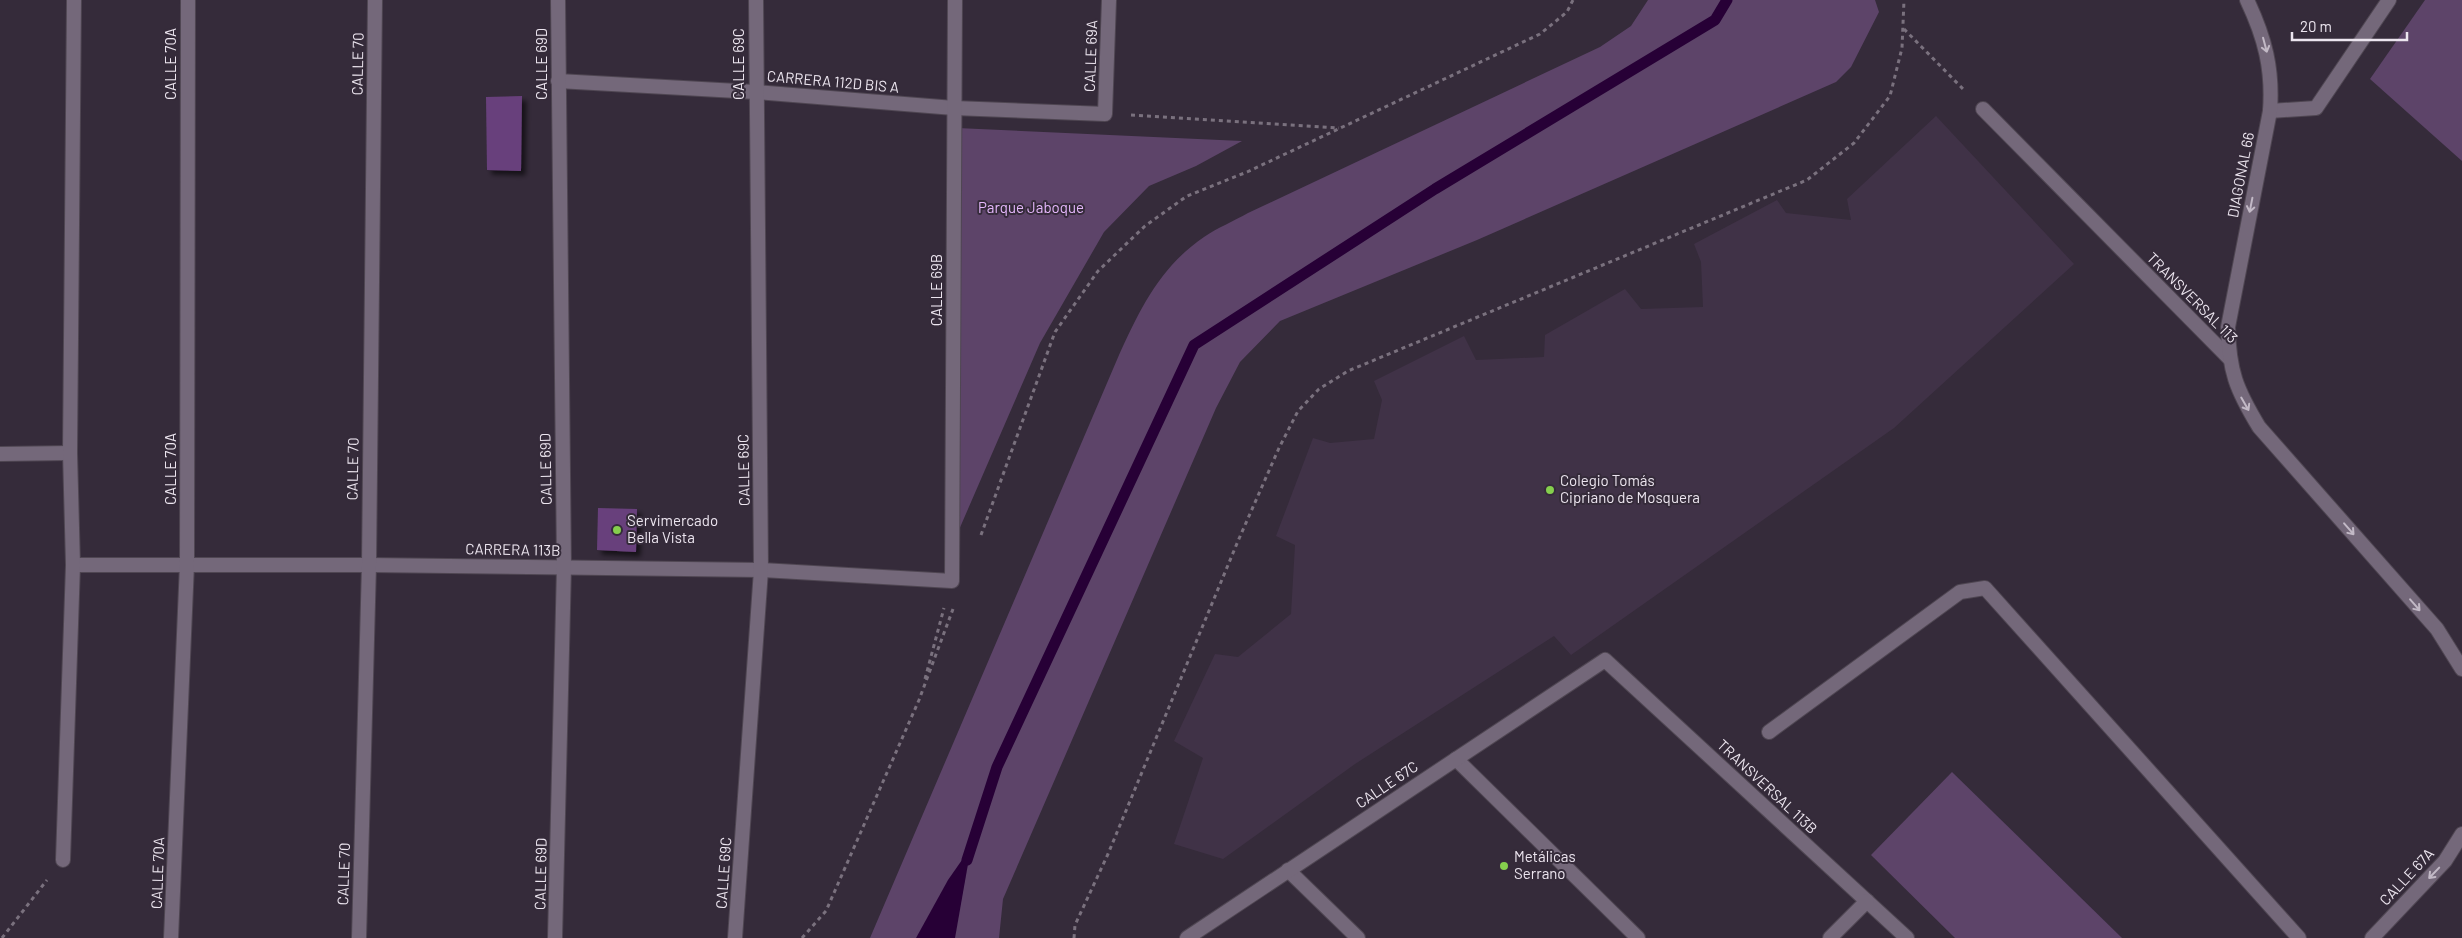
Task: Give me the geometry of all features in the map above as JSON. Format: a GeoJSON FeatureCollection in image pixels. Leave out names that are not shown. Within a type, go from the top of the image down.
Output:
{"type":"FeatureCollection","features":[{"type":"Feature","properties":{"kind":"street"},"geometry":{"type":"LineString","coordinates":[[63,860],[73,565],[70,453],[74,0]]}},
{"type":"Feature","properties":{"kind":"street","name":"CALLE 70A"},"geometry":{"type":"LineString","coordinates":[[171,938],[187,564],[188,0]]}},
{"type":"Feature","properties":{"kind":"street","name":"CALLE 70"},"geometry":{"type":"LineString","coordinates":[[359,938],[368,565],[375,0]]}},
{"type":"Feature","properties":{"kind":"street","name":"CALLE 69D"},"geometry":{"type":"LineString","coordinates":[[555,938],[564,567],[558,0]]}},
{"type":"Feature","properties":{"kind":"street","name":"CALLE 69C"},"geometry":{"type":"LineString","coordinates":[[735,938],[761,570],[756,0]]}},
{"type":"Feature","properties":{"kind":"street","name":"CALLE 69B"},"geometry":{"type":"LineString","coordinates":[[952,581],[955,0]]}},
{"type":"Feature","properties":{"kind":"street","name":"CALLE 69A"},"geometry":{"type":"LineString","coordinates":[[1106,114],[1109,0]]}},
{"type":"Feature","properties":{"kind":"street","name":"DIAGONAL 66"},"geometry":{"type":"LineString","coordinates":[[2229,358],[2228,327],[2270,111],[2272,84],[2269,60],[2260,27],[2247,0]]}},
{"type":"Feature","properties":{"kind":"street"},"geometry":{"type":"LineString","coordinates":[[2270,111],[2316,108],[2389,0]]}},
{"type":"Feature","properties":{"kind":"street","name":"CARRERA 112D BIS A"},"geometry":{"type":"LineString","coordinates":[[558,81],[756,92],[954,108],[1106,114]]}},
{"type":"Feature","properties":{"kind":"street","name":"TRANSVERSAL 113"},"geometry":{"type":"LineString","coordinates":[[1983,109],[2229,358],[2242,399],[2259,426],[2436,629],[2462,669]]}},
{"type":"Feature","properties":{"kind":"street"},"geometry":{"type":"LineString","coordinates":[[0,454],[70,453]]}},
{"type":"Feature","properties":{"kind":"street","name":"CARRERA 113B"},"geometry":{"type":"LineString","coordinates":[[73,565],[368,565],[761,570],[952,581]]}},
{"type":"Feature","properties":{"kind":"street"},"geometry":{"type":"LineString","coordinates":[[1769,732],[1960,592],[1985,588],[2299,938]]}},
{"type":"Feature","properties":{"kind":"street","name":"CALLE 67C"},"geometry":{"type":"LineString","coordinates":[[1187,938],[1605,660]]}},
{"type":"Feature","properties":{"kind":"street","name":"TRANSVERSAL 113B"},"geometry":{"type":"LineString","coordinates":[[1605,660],[1907,938]]}},
{"type":"Feature","properties":{"kind":"street"},"geometry":{"type":"LineString","coordinates":[[1456,759],[1638,938]]}},
{"type":"Feature","properties":{"kind":"street","name":"CALLE 67A"},"geometry":{"type":"LineString","coordinates":[[2372,938],[2445,861],[2462,834]]}},
{"type":"Feature","properties":{"kind":"street"},"geometry":{"type":"LineString","coordinates":[[1288,870],[1358,938]]}},
{"type":"Feature","properties":{"kind":"street"},"geometry":{"type":"LineString","coordinates":[[1830,938],[1867,901]]}},
{"type":"Feature","properties":{"kind":"path"},"geometry":{"type":"LineString","coordinates":[[977,544],[1056,332],[1098,271],[1145,226],[1187,196],[1341,128],[1540,34],[1567,12],[1573,0]]}},
{"type":"Feature","properties":{"kind":"path"},"geometry":{"type":"LineString","coordinates":[[1074,938],[1075,925],[1108,854],[1238,541],[1298,411],[1319,389],[1348,371],[1806,180],[1854,143],[1890,96],[1902,48],[1904,0]]}},
{"type":"Feature","properties":{"kind":"path"},"geometry":{"type":"LineString","coordinates":[[1904,29],[1983,109]]}},
{"type":"Feature","properties":{"kind":"path"},"geometry":{"type":"LineString","coordinates":[[1106,114],[1341,128]]}},
{"type":"Feature","properties":{"kind":"path"},"geometry":{"type":"LineString","coordinates":[[919,700],[952,581]]}},
{"type":"Feature","properties":{"kind":"path"},"geometry":{"type":"LineString","coordinates":[[802,938],[826,911],[919,700],[953,608]]}},
{"type":"Feature","properties":{"kind":"path"},"geometry":{"type":"LineString","coordinates":[[2,938],[63,860]]}},
{"type":"Feature","properties":{"kind":"shaded area","name":"Colegio Tomás Cipriano de Mosquera"},"geometry":{"type":"Polygon","coordinates":[[[1936,116],[2074,264],[1894,428],[1571,655],[1554,636],[1355,764],[1223,859],[1174,844],[1203,758],[1174,741],[1215,654],[1238,657],[1291,614],[1295,545],[1276,536],[1313,438],[1330,443],[1374,439],[1382,400],[1374,381],[1464,336],[1476,360],[1544,357],[1545,335],[1625,289],[1641,309],[1703,307],[1701,262],[1694,244],[1777,200],[1786,213],[1851,220],[1847,199],[1936,116]]]}},
{"type":"Feature","properties":{"kind":"shaded area"},"geometry":{"type":"Polygon","coordinates":[[[971,847],[955,938],[916,938],[948,880],[971,847]]]}},
{"type":"Feature","properties":{"kind":"green space"},"geometry":{"type":"Polygon","coordinates":[[[1648,0],[1875,0],[1879,12],[1851,67],[1836,82],[1477,240],[1280,321],[1240,362],[1216,408],[1003,899],[999,938],[870,938],[1119,355],[1135,321],[1163,275],[1204,237],[1248,213],[1600,47],[1631,26],[1648,0]]]}},
{"type":"Feature","properties":{"kind":"green space"},"geometry":{"type":"Polygon","coordinates":[[[2425,0],[2462,0],[2462,161],[2370,79],[2425,0]]]}},
{"type":"Feature","properties":{"kind":"green space","name":"Parque Jaboque"},"geometry":{"type":"Polygon","coordinates":[[[957,128],[1242,141],[1196,166],[1149,186],[1104,232],[1040,343],[955,539],[957,128]]]}},
{"type":"Feature","properties":{"kind":"green space"},"geometry":{"type":"Polygon","coordinates":[[[1952,772],[2122,938],[1955,938],[1871,855],[1952,772]]]}},
{"type":"Feature","properties":{"kind":"building"},"geometry":{"type":"Polygon","coordinates":[[[522,96],[521,171],[487,170],[486,97],[522,96]]]}},
{"type":"Feature","properties":{"kind":"building","name":"Servimercado Bella Vista"},"geometry":{"type":"Polygon","coordinates":[[[598,508],[637,509],[636,552],[597,550],[598,508]]]}},
{"type":"Feature","properties":{"kind":"waterway"},"geometry":{"type":"LineString","coordinates":[[967,860],[997,767],[1194,345],[1435,189],[1715,20],[1727,0]]}},
{"type":"Feature","properties":{"kind":"place","name":"Colegio Tomás Cipriano de Mosquera"},"geometry":{"type":"Point","coordinates":[1550,490]}},
{"type":"Feature","properties":{"kind":"place","name":"Servimercado Bella Vista"},"geometry":{"type":"Point","coordinates":[617,530]}},
{"type":"Feature","properties":{"kind":"place","name":"Metálicas Serrano"},"geometry":{"type":"Point","coordinates":[1504,866]}}]}
